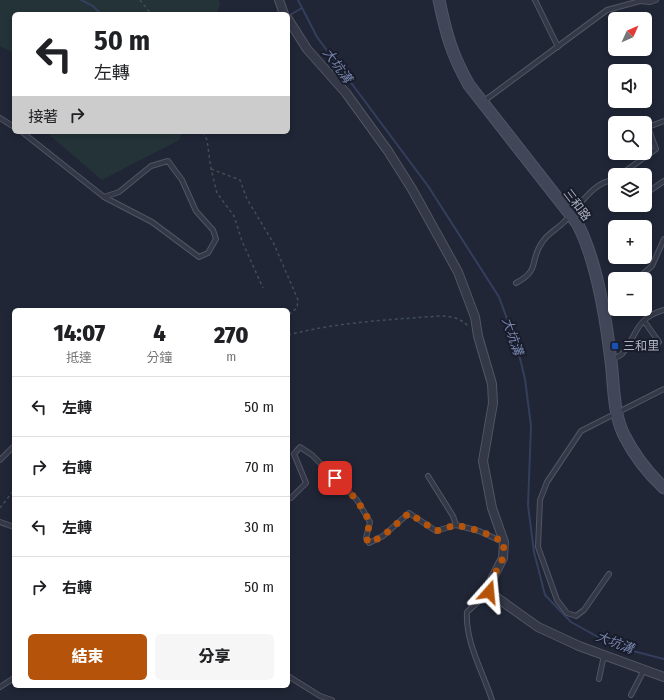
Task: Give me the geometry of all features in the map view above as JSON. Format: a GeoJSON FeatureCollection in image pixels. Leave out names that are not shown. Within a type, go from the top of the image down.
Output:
{"type":"FeatureCollection","features":[{"type":"Feature","properties":{"kind":"main road","name":"三和路"},"geometry":{"type":"LineString","coordinates":[[439,0],[446,35],[456,62],[482,103],[582,232],[589,252],[604,316],[611,360],[616,413],[624,435],[645,470],[664,488]]}},
{"type":"Feature","properties":{"kind":"street"},"geometry":{"type":"LineString","coordinates":[[279,0],[283,12]]}},
{"type":"Feature","properties":{"kind":"street"},"geometry":{"type":"LineString","coordinates":[[290,22],[307,49],[346,93],[388,151],[412,189],[458,272],[475,317],[478,336],[492,384],[493,403],[483,461],[492,508],[504,542],[503,558],[490,583],[489,592],[538,626],[579,646],[664,677]]}},
{"type":"Feature","properties":{"kind":"lane"},"geometry":{"type":"LineString","coordinates":[[534,0],[558,47]]}},
{"type":"Feature","properties":{"kind":"lane"},"geometry":{"type":"LineString","coordinates":[[482,103],[607,10],[640,1],[650,2],[656,0]]}},
{"type":"Feature","properties":{"kind":"lane"},"geometry":{"type":"LineString","coordinates":[[0,118],[12,126]]}},
{"type":"Feature","properties":{"kind":"lane"},"geometry":{"type":"LineString","coordinates":[[630,168],[656,149],[648,127],[664,121]]}},
{"type":"Feature","properties":{"kind":"lane"},"geometry":{"type":"LineString","coordinates":[[25,134],[104,197],[152,222],[199,257],[208,253],[216,240],[213,230],[196,211],[182,180],[168,161],[151,166],[119,192],[104,197]]}},
{"type":"Feature","properties":{"kind":"lane"},"geometry":{"type":"LineString","coordinates":[[652,189],[664,181]]}},
{"type":"Feature","properties":{"kind":"lane"},"geometry":{"type":"LineString","coordinates":[[516,284],[528,277],[532,271],[537,253],[543,241],[570,215],[584,197],[608,182]]}},
{"type":"Feature","properties":{"kind":"lane"},"geometry":{"type":"LineString","coordinates":[[645,272],[652,266],[664,239]]}},
{"type":"Feature","properties":{"kind":"lane"},"geometry":{"type":"LineString","coordinates":[[611,360],[622,355],[636,329],[644,321],[656,312],[664,310]]}},
{"type":"Feature","properties":{"kind":"lane"},"geometry":{"type":"LineString","coordinates":[[604,316],[608,313]]}},
{"type":"Feature","properties":{"kind":"lane"},"geometry":{"type":"LineString","coordinates":[[644,321],[659,342]]}},
{"type":"Feature","properties":{"kind":"lane"},"geometry":{"type":"LineString","coordinates":[[609,574],[584,610],[576,616],[567,612],[557,600],[538,547],[540,500],[547,482],[581,431],[664,389]]}},
{"type":"Feature","properties":{"kind":"lane"},"geometry":{"type":"LineString","coordinates":[[290,498],[306,483],[294,454],[300,447],[312,455],[357,500],[370,522],[366,538],[369,543],[383,536],[409,513],[436,531],[456,525],[480,531],[504,542]]}},
{"type":"Feature","properties":{"kind":"lane"},"geometry":{"type":"LineString","coordinates":[[0,460],[12,448]]}},
{"type":"Feature","properties":{"kind":"lane"},"geometry":{"type":"LineString","coordinates":[[428,476],[453,516],[456,525]]}},
{"type":"Feature","properties":{"kind":"lane"},"geometry":{"type":"LineString","coordinates":[[0,522],[12,526]]}},
{"type":"Feature","properties":{"kind":"lane"},"geometry":{"type":"LineString","coordinates":[[489,592],[467,612],[466,621],[468,635],[492,700]]}},
{"type":"Feature","properties":{"kind":"lane"},"geometry":{"type":"LineString","coordinates":[[599,679],[604,654]]}},
{"type":"Feature","properties":{"kind":"lane"},"geometry":{"type":"LineString","coordinates":[[631,694],[644,670]]}},
{"type":"Feature","properties":{"kind":"lane"},"geometry":{"type":"LineString","coordinates":[[290,677],[320,696],[332,700]]}},
{"type":"Feature","properties":{"kind":"lane"},"geometry":{"type":"LineString","coordinates":[[0,687],[12,679]]}},
{"type":"Feature","properties":{"kind":"path"},"geometry":{"type":"LineString","coordinates":[[140,0],[149,12]]}},
{"type":"Feature","properties":{"kind":"path"},"geometry":{"type":"LineString","coordinates":[[203,134],[207,140],[211,169],[217,193],[234,216],[242,241],[263,288]]}},
{"type":"Feature","properties":{"kind":"path"},"geometry":{"type":"LineString","coordinates":[[211,169],[240,180],[246,199],[274,244],[298,300],[297,308],[290,313]]}},
{"type":"Feature","properties":{"kind":"path"},"geometry":{"type":"LineString","coordinates":[[290,334],[316,328],[349,323],[451,316],[465,322],[478,336]]}},
{"type":"Feature","properties":{"kind":"path"},"geometry":{"type":"LineString","coordinates":[[0,508],[12,493]]}},
{"type":"Feature","properties":{"kind":"shaded area"},"geometry":{"type":"Polygon","coordinates":[[[0,0],[219,0],[220,3],[218,12],[12,12],[12,52],[0,46],[0,0]]]}},
{"type":"Feature","properties":{"kind":"shaded area"},"geometry":{"type":"Polygon","coordinates":[[[48,134],[181,134],[179,140],[102,180],[48,134]]]}},
{"type":"Feature","properties":{"kind":"waterway"},"geometry":{"type":"LineString","coordinates":[[81,0],[93,6],[99,12]]}},
{"type":"Feature","properties":{"kind":"waterway","name":"大坑溝"},"geometry":{"type":"LineString","coordinates":[[298,0],[317,37],[428,186],[499,297],[517,346],[525,379],[531,426],[528,505],[534,552],[545,595],[571,622],[598,637],[633,651],[664,659]]}},
{"type":"Feature","properties":{"kind":"waterway"},"geometry":{"type":"LineString","coordinates":[[290,15],[302,8]]}},
{"type":"Feature","properties":{"kind":"place","name":"三和里"},"geometry":{"type":"Point","coordinates":[615,346]}},
{"type":"Feature","properties":{"kind":"route"},"geometry":{"type":"LineString","coordinates":[[335,478],[357,500],[370,522],[366,538],[369,543],[383,536],[409,513],[436,531],[456,525],[480,531],[504,542],[503,558],[490,583],[489,592]]}}]}
